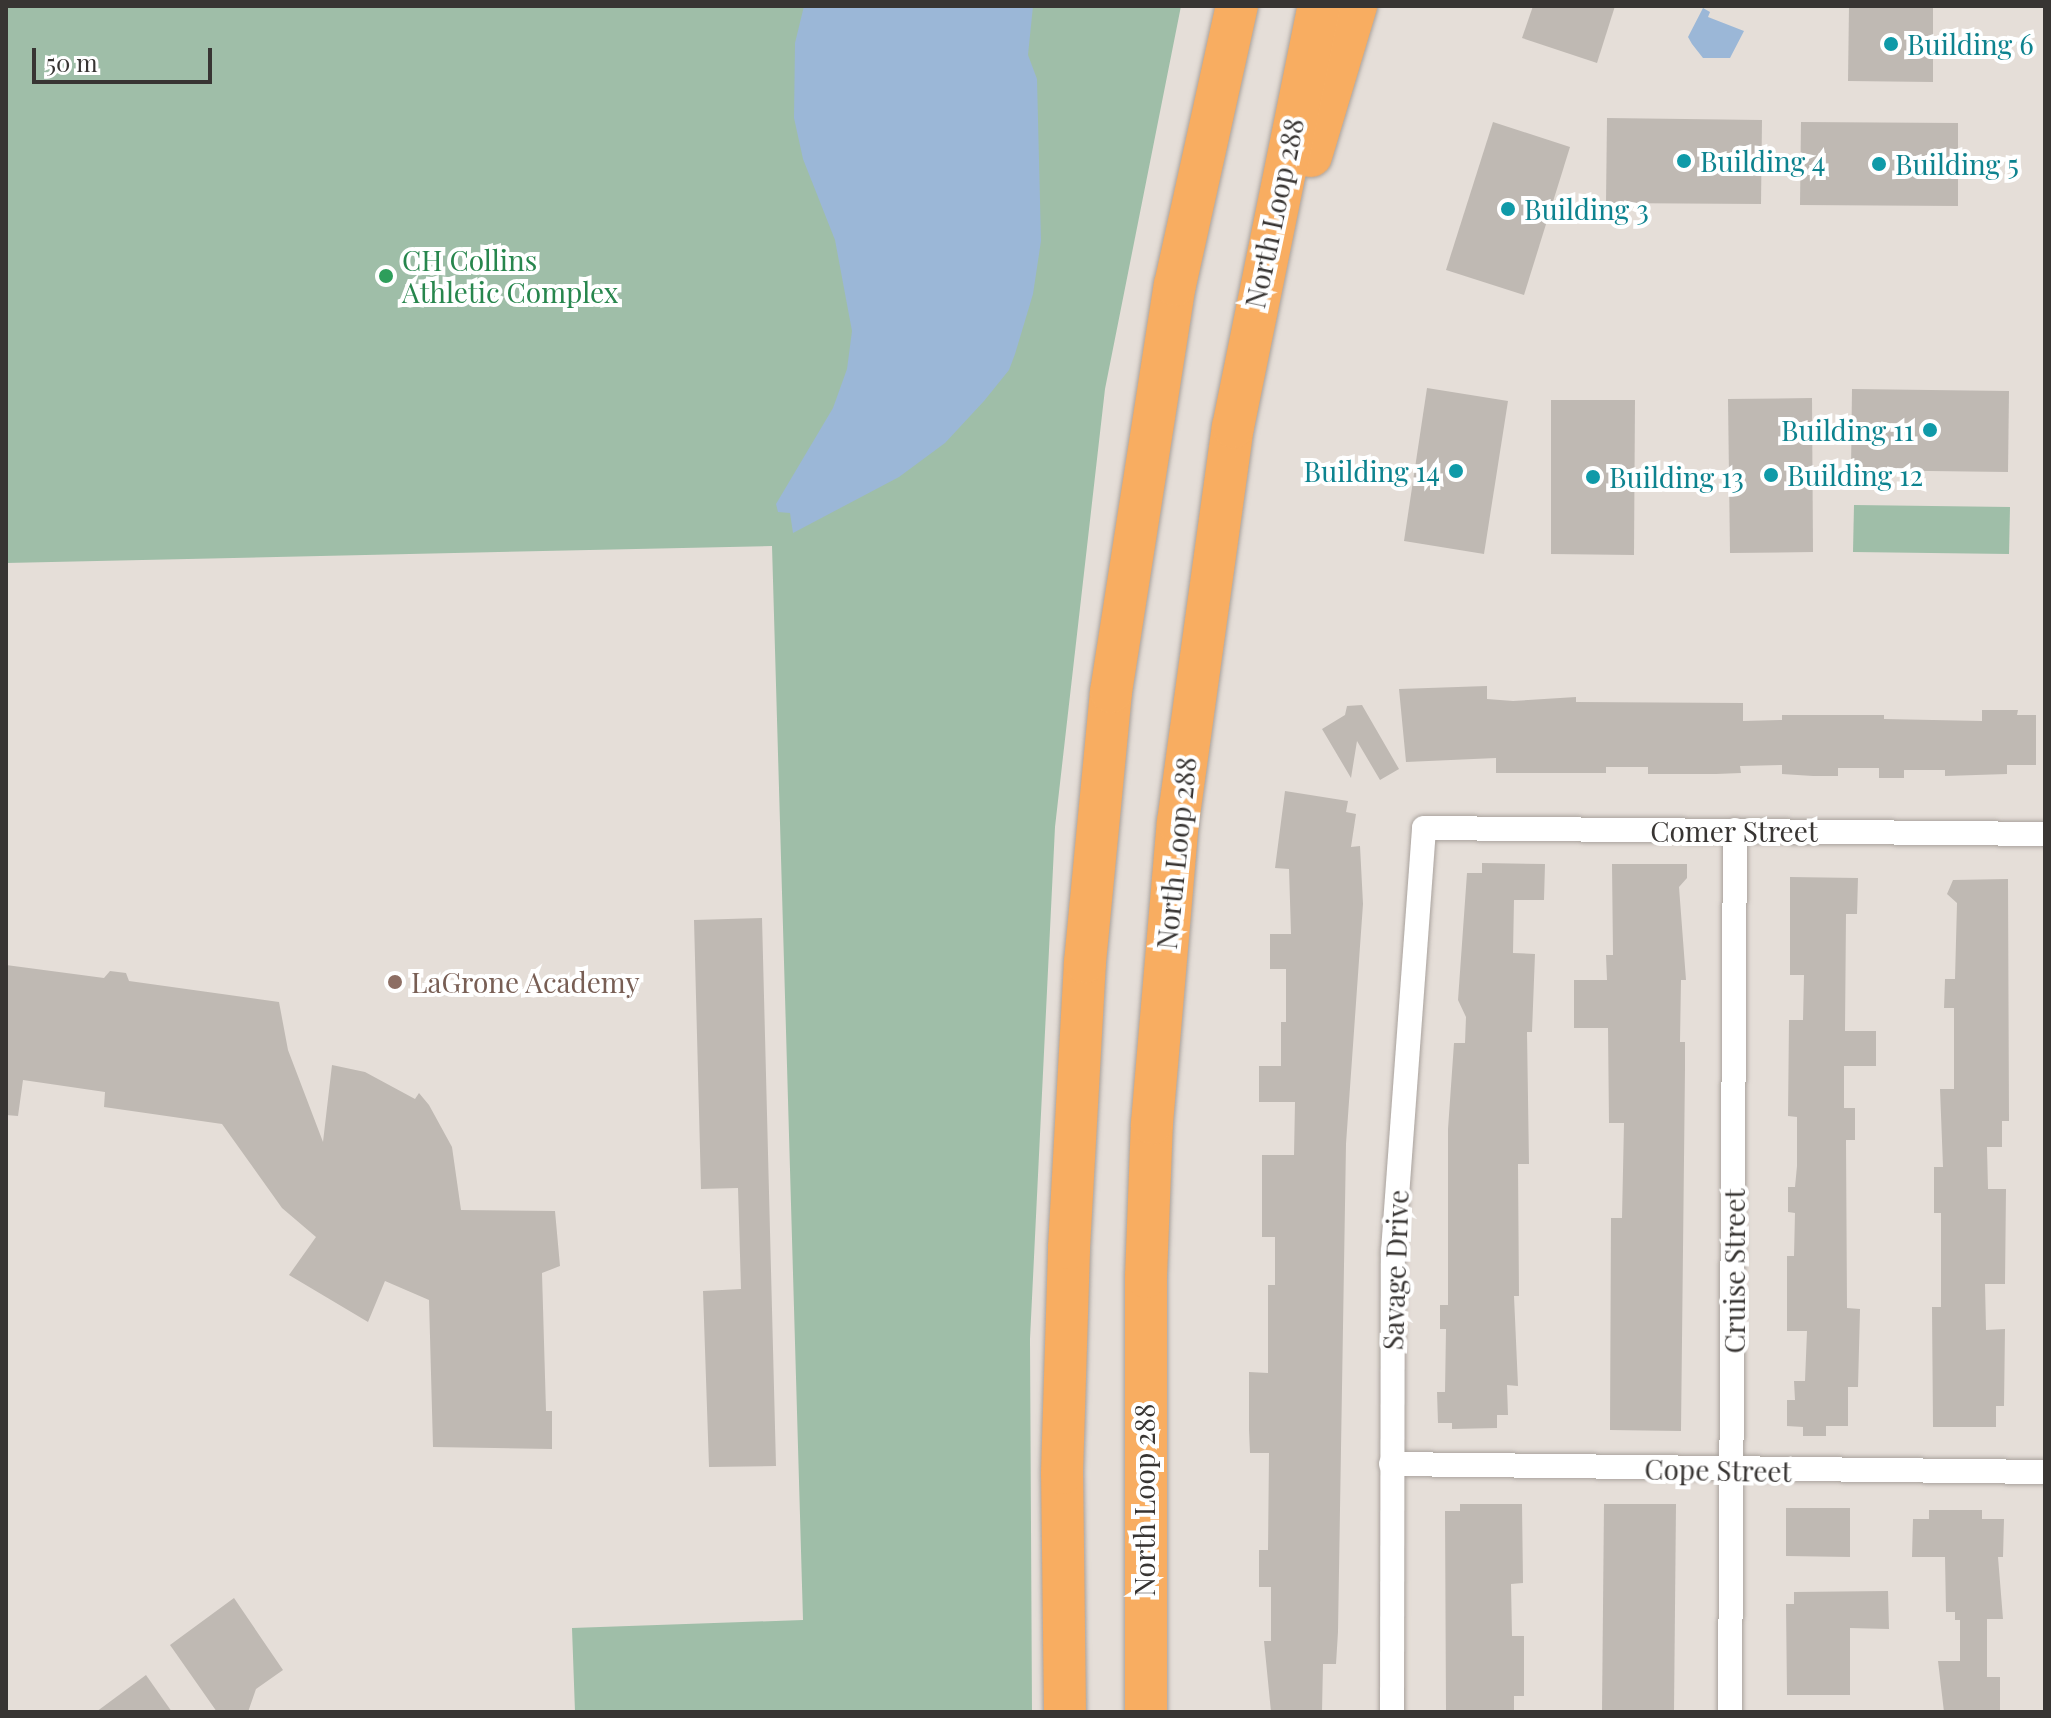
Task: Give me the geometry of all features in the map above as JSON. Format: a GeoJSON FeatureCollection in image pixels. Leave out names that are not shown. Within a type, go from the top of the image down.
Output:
{"type":"FeatureCollection","features":[{"type":"Feature","properties":{"kind":"highway"},"geometry":{"type":"LineString","coordinates":[[1204,147],[1222,6]]}},
{"type":"Feature","properties":{"kind":"highway"},"geometry":{"type":"LineString","coordinates":[[1065,1712],[1062,1473],[1085,962],[1130,558],[1154,403],[1204,147],[1237,6]]}},
{"type":"Feature","properties":{"kind":"highway","name":"North Loop 288"},"geometry":{"type":"LineString","coordinates":[[1146,1712],[1142,1437],[1153,1108],[1178,822],[1233,427],[1319,6]]}},
{"type":"Feature","properties":{"kind":"highway"},"geometry":{"type":"LineString","coordinates":[[1233,427],[1356,6]]}},
{"type":"Feature","properties":{"kind":"street","name":"Comer Street"},"geometry":{"type":"LineString","coordinates":[[1424,828],[2045,834]]}},
{"type":"Feature","properties":{"kind":"street","name":"Savage Drive"},"geometry":{"type":"LineString","coordinates":[[1392,1712],[1393,1251],[1424,828]]}},
{"type":"Feature","properties":{"kind":"street","name":"Cruise Street"},"geometry":{"type":"LineString","coordinates":[[1730,1712],[1735,830]]}},
{"type":"Feature","properties":{"kind":"street","name":"Cope Street"},"geometry":{"type":"LineString","coordinates":[[1391,1464],[2045,1472]]}},
{"type":"Feature","properties":{"kind":"green space"},"geometry":{"type":"Polygon","coordinates":[[[6,6],[1181,6],[1105,389],[1055,827],[1030,1339],[1032,1712],[575,1712],[572,1628],[803,1620],[772,546],[6,563],[6,6]]]}},
{"type":"Feature","properties":{"kind":"green space"},"geometry":{"type":"Polygon","coordinates":[[[1854,505],[2010,507],[2009,554],[1853,552],[1854,505]]]}},
{"type":"Feature","properties":{"kind":"water"},"geometry":{"type":"Polygon","coordinates":[[[804,6],[1033,6],[1028,55],[1037,79],[1041,241],[1033,294],[1015,354],[1009,370],[984,401],[945,443],[899,477],[793,533],[790,513],[778,512],[776,504],[833,408],[847,369],[852,331],[835,240],[803,159],[794,118],[795,43],[804,6]]]}},
{"type":"Feature","properties":{"kind":"water"},"geometry":{"type":"Polygon","coordinates":[[[1703,8],[1710,12],[1708,17],[1744,31],[1730,58],[1703,58],[1688,37],[1703,8]]]}},
{"type":"Feature","properties":{"kind":"building"},"geometry":{"type":"Polygon","coordinates":[[[1533,6],[1615,6],[1597,63],[1522,38],[1533,6]]]}},
{"type":"Feature","properties":{"kind":"building","name":"Building 6"},"geometry":{"type":"Polygon","coordinates":[[[1849,6],[1933,6],[1933,82],[1848,81],[1849,6]]]}},
{"type":"Feature","properties":{"kind":"building","name":"Building 4"},"geometry":{"type":"Polygon","coordinates":[[[1607,118],[1762,120],[1761,204],[1606,203],[1607,118]]]}},
{"type":"Feature","properties":{"kind":"building","name":"Building 3"},"geometry":{"type":"Polygon","coordinates":[[[1493,122],[1570,147],[1524,295],[1446,270],[1493,122]]]}},
{"type":"Feature","properties":{"kind":"building","name":"Building 5"},"geometry":{"type":"Polygon","coordinates":[[[1801,122],[1958,123],[1958,206],[1800,205],[1801,122]]]}},
{"type":"Feature","properties":{"kind":"building","name":"Building 14"},"geometry":{"type":"Polygon","coordinates":[[[1427,388],[1508,401],[1484,554],[1404,541],[1427,388]]]}},
{"type":"Feature","properties":{"kind":"building","name":"Building 11"},"geometry":{"type":"Polygon","coordinates":[[[1852,389],[2009,391],[2008,472],[1851,470],[1852,389]]]}},
{"type":"Feature","properties":{"kind":"building","name":"Building 12"},"geometry":{"type":"Polygon","coordinates":[[[1812,398],[1813,552],[1730,553],[1728,399],[1812,398]]]}},
{"type":"Feature","properties":{"kind":"building","name":"Building 13"},"geometry":{"type":"Polygon","coordinates":[[[1551,400],[1635,400],[1634,555],[1551,554],[1551,400]]]}},
{"type":"Feature","properties":{"kind":"building"},"geometry":{"type":"Polygon","coordinates":[[[1487,686],[1487,699],[1513,701],[1576,697],[1576,702],[1743,703],[1743,721],[1782,720],[1782,715],[1884,715],[1884,719],[1982,721],[1982,710],[2018,710],[2017,715],[2036,715],[2036,765],[2007,765],[2007,774],[1945,776],[1945,770],[1904,770],[1904,778],[1879,778],[1879,768],[1838,768],[1838,776],[1782,774],[1782,765],[1740,766],[1741,773],[1716,774],[1648,774],[1648,767],[1606,767],[1606,773],[1496,773],[1496,758],[1406,762],[1399,689],[1487,686]]]}},
{"type":"Feature","properties":{"kind":"building"},"geometry":{"type":"Polygon","coordinates":[[[1362,705],[1399,769],[1380,780],[1357,741],[1351,778],[1322,729],[1345,715],[1347,706],[1362,705]]]}},
{"type":"Feature","properties":{"kind":"building"},"geometry":{"type":"Polygon","coordinates":[[[1285,791],[1348,801],[1346,812],[1356,814],[1351,847],[1360,846],[1363,904],[1346,1144],[1338,1632],[1336,1664],[1323,1664],[1322,1712],[1271,1712],[1264,1641],[1271,1641],[1271,1587],[1259,1587],[1259,1550],[1268,1550],[1269,1453],[1250,1453],[1249,1430],[1249,1372],[1268,1373],[1268,1285],[1275,1285],[1275,1237],[1262,1237],[1262,1155],[1294,1155],[1295,1102],[1259,1102],[1259,1066],[1281,1066],[1281,1022],[1286,1022],[1286,969],[1270,969],[1270,934],[1291,934],[1289,869],[1275,868],[1285,791]]]}},
{"type":"Feature","properties":{"kind":"building"},"geometry":{"type":"Polygon","coordinates":[[[1482,863],[1545,864],[1544,900],[1514,900],[1513,953],[1535,954],[1532,1032],[1527,1032],[1529,1164],[1518,1164],[1519,1296],[1514,1296],[1518,1386],[1507,1385],[1508,1415],[1497,1415],[1497,1428],[1452,1429],[1452,1423],[1438,1423],[1437,1392],[1445,1392],[1446,1329],[1440,1329],[1440,1305],[1448,1305],[1448,1129],[1454,1043],[1465,1043],[1466,1017],[1458,1000],[1467,873],[1482,873],[1482,863]]]}},
{"type":"Feature","properties":{"kind":"building"},"geometry":{"type":"Polygon","coordinates":[[[1612,864],[1687,864],[1687,878],[1679,887],[1686,980],[1681,980],[1680,1042],[1685,1042],[1681,1431],[1610,1430],[1611,1218],[1622,1218],[1624,1123],[1609,1123],[1608,1028],[1574,1028],[1574,980],[1607,980],[1606,955],[1613,955],[1612,864]]]}},
{"type":"Feature","properties":{"kind":"building"},"geometry":{"type":"Polygon","coordinates":[[[1790,877],[1858,878],[1857,914],[1846,914],[1845,1031],[1876,1031],[1876,1066],[1844,1066],[1844,1108],[1855,1108],[1855,1140],[1846,1140],[1847,1308],[1860,1309],[1858,1387],[1848,1387],[1848,1426],[1826,1426],[1826,1436],[1803,1436],[1803,1427],[1787,1426],[1787,1400],[1795,1400],[1794,1381],[1805,1381],[1807,1331],[1787,1331],[1787,1256],[1794,1256],[1795,1213],[1788,1212],[1788,1187],[1795,1187],[1797,1166],[1797,1117],[1788,1116],[1789,1020],[1803,1020],[1804,975],[1790,975],[1790,877]]]}},
{"type":"Feature","properties":{"kind":"building"},"geometry":{"type":"Polygon","coordinates":[[[2008,879],[2009,1121],[2002,1121],[2002,1147],[1987,1147],[1988,1189],[2006,1189],[2005,1284],[1985,1284],[1986,1330],[2005,1329],[2004,1406],[1996,1406],[1996,1427],[1933,1427],[1932,1307],[1941,1307],[1941,1213],[1934,1213],[1934,1167],[1943,1167],[1940,1089],[1954,1089],[1954,1008],[1944,1008],[1945,979],[1955,979],[1957,903],[1947,894],[1953,880],[2008,879]]]}},
{"type":"Feature","properties":{"kind":"building"},"geometry":{"type":"Polygon","coordinates":[[[762,918],[776,1466],[709,1467],[703,1291],[741,1289],[738,1188],[701,1189],[694,920],[762,918]]]}},
{"type":"Feature","properties":{"kind":"building"},"geometry":{"type":"Polygon","coordinates":[[[6,965],[104,978],[110,971],[126,973],[129,981],[279,1002],[288,1050],[323,1142],[332,1065],[365,1072],[415,1099],[419,1093],[429,1105],[452,1147],[461,1210],[555,1211],[560,1266],[542,1273],[546,1411],[552,1411],[552,1449],[433,1447],[429,1300],[385,1281],[368,1322],[289,1275],[316,1237],[282,1208],[222,1124],[104,1107],[105,1092],[23,1080],[18,1116],[6,1115],[6,965]]]}},
{"type":"Feature","properties":{"kind":"building"},"geometry":{"type":"Polygon","coordinates":[[[1460,1504],[1522,1504],[1523,1583],[1511,1584],[1512,1636],[1524,1636],[1524,1696],[1514,1696],[1514,1712],[1446,1712],[1445,1511],[1460,1511],[1460,1504]]]}},
{"type":"Feature","properties":{"kind":"building"},"geometry":{"type":"Polygon","coordinates":[[[1604,1504],[1676,1504],[1674,1712],[1602,1712],[1604,1504]]]}},
{"type":"Feature","properties":{"kind":"building"},"geometry":{"type":"Polygon","coordinates":[[[1786,1508],[1850,1508],[1850,1557],[1786,1556],[1786,1508]]]}},
{"type":"Feature","properties":{"kind":"building"},"geometry":{"type":"Polygon","coordinates":[[[1929,1510],[1982,1510],[1982,1519],[2004,1519],[2003,1557],[1998,1557],[2003,1619],[1987,1619],[1987,1677],[2000,1677],[2000,1712],[1944,1712],[1938,1661],[1960,1661],[1960,1620],[1955,1620],[1955,1612],[1946,1612],[1945,1557],[1912,1557],[1913,1519],[1929,1519],[1929,1510]]]}},
{"type":"Feature","properties":{"kind":"building"},"geometry":{"type":"Polygon","coordinates":[[[1888,1591],[1889,1629],[1850,1628],[1850,1695],[1787,1695],[1786,1604],[1794,1604],[1794,1592],[1888,1591]]]}},
{"type":"Feature","properties":{"kind":"building"},"geometry":{"type":"Polygon","coordinates":[[[234,1598],[283,1670],[256,1689],[248,1712],[217,1712],[170,1645],[234,1598]]]}},
{"type":"Feature","properties":{"kind":"building"},"geometry":{"type":"Polygon","coordinates":[[[146,1675],[172,1712],[96,1712],[146,1675]]]}},
{"type":"Feature","properties":{"kind":"place","name":"Building 6"},"geometry":{"type":"Point","coordinates":[1891,44]}},
{"type":"Feature","properties":{"kind":"place","name":"Building 4"},"geometry":{"type":"Point","coordinates":[1684,161]}},
{"type":"Feature","properties":{"kind":"place","name":"Building 5"},"geometry":{"type":"Point","coordinates":[1879,164]}},
{"type":"Feature","properties":{"kind":"place","name":"Building 3"},"geometry":{"type":"Point","coordinates":[1508,209]}},
{"type":"Feature","properties":{"kind":"place","name":"CH Collins Athletic Complex"},"geometry":{"type":"Point","coordinates":[386,276]}},
{"type":"Feature","properties":{"kind":"place","name":"Building 11"},"geometry":{"type":"Point","coordinates":[1930,430]}},
{"type":"Feature","properties":{"kind":"place","name":"Building 14"},"geometry":{"type":"Point","coordinates":[1456,471]}},
{"type":"Feature","properties":{"kind":"place","name":"Building 12"},"geometry":{"type":"Point","coordinates":[1771,475]}},
{"type":"Feature","properties":{"kind":"place","name":"Building 13"},"geometry":{"type":"Point","coordinates":[1593,477]}},
{"type":"Feature","properties":{"kind":"place","name":"LaGrone Academy"},"geometry":{"type":"Point","coordinates":[395,982]}}]}
